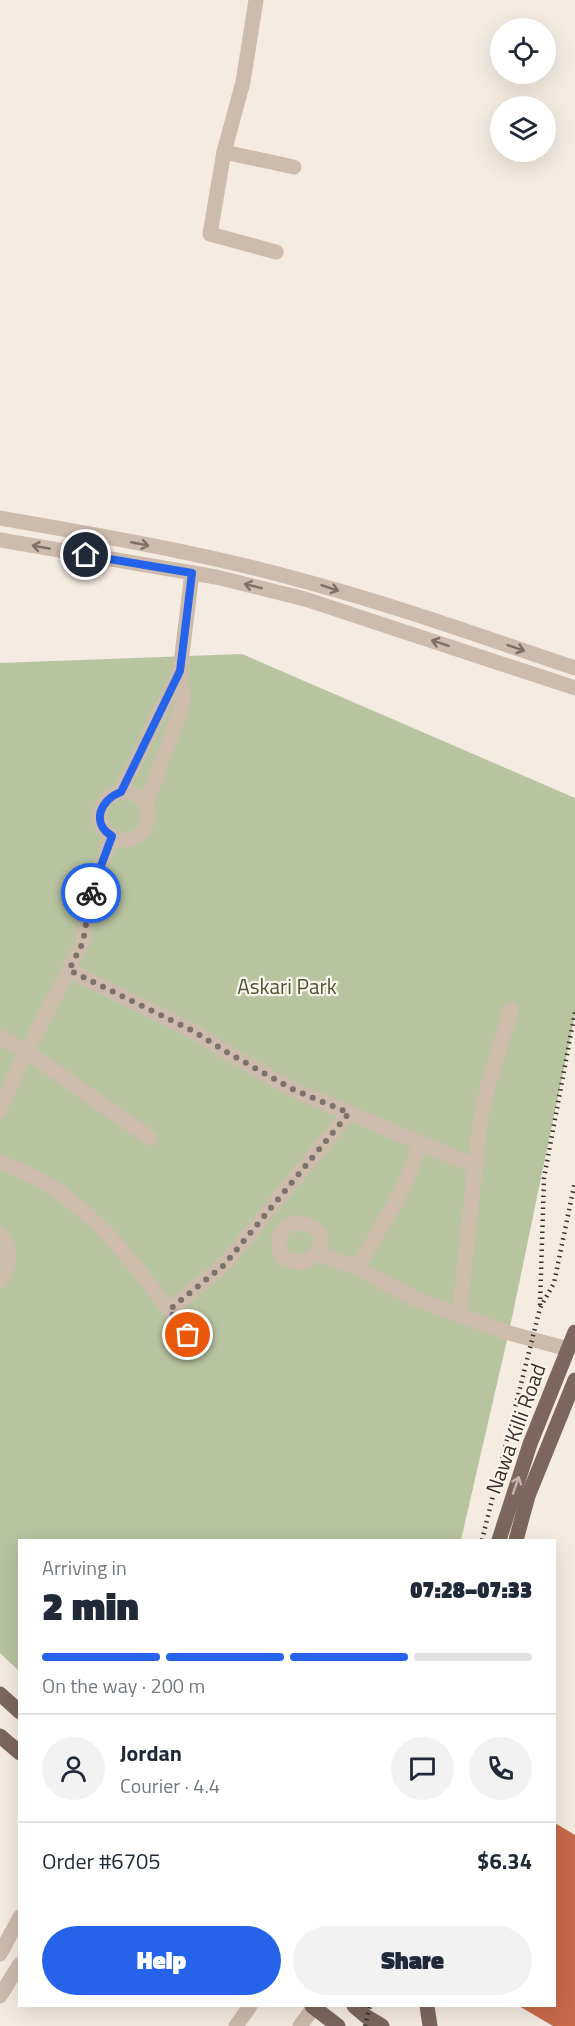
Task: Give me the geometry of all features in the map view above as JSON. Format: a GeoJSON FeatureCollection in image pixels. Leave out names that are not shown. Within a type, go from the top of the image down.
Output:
{"type":"FeatureCollection","features":[{"type":"Feature","properties":{"kind":"main road","name":"Nawa Killi Road"},"geometry":{"type":"LineString","coordinates":[[499,1539],[530,1444],[575,1332]]}},
{"type":"Feature","properties":{"kind":"main road","name":"Nawa Killi Road"},"geometry":{"type":"LineString","coordinates":[[516,1539],[528,1496],[575,1380]]}},
{"type":"Feature","properties":{"kind":"main road"},"geometry":{"type":"LineString","coordinates":[[0,1694],[18,1710]]}},
{"type":"Feature","properties":{"kind":"main road"},"geometry":{"type":"LineString","coordinates":[[0,1736],[17,1754]]}},
{"type":"Feature","properties":{"kind":"main road"},"geometry":{"type":"LineString","coordinates":[[314,2007],[338,2026]]}},
{"type":"Feature","properties":{"kind":"main road"},"geometry":{"type":"LineString","coordinates":[[355,2007],[382,2026]]}},
{"type":"Feature","properties":{"kind":"main road"},"geometry":{"type":"LineString","coordinates":[[427,2007],[430,2026]]}},
{"type":"Feature","properties":{"kind":"street"},"geometry":{"type":"LineString","coordinates":[[256,0],[243,82],[225,152],[210,234],[276,252]]}},
{"type":"Feature","properties":{"kind":"street"},"geometry":{"type":"LineString","coordinates":[[225,152],[294,167]]}},
{"type":"Feature","properties":{"kind":"street"},"geometry":{"type":"LineString","coordinates":[[0,518],[222,561],[312,583],[575,668]]}},
{"type":"Feature","properties":{"kind":"street"},"geometry":{"type":"LineString","coordinates":[[0,540],[192,573],[305,599],[575,688]]}},
{"type":"Feature","properties":{"kind":"street"},"geometry":{"type":"LineString","coordinates":[[146,805],[183,700],[180,671],[192,573]]}},
{"type":"Feature","properties":{"kind":"street"},"geometry":{"type":"LineString","coordinates":[[121,792],[180,671]]}},
{"type":"Feature","properties":{"kind":"street"},"geometry":{"type":"LineString","coordinates":[[121,792],[132,793],[141,798],[146,805],[149,818],[145,828],[138,836],[127,840],[116,839],[107,834],[101,825],[100,814],[103,803],[111,795],[121,792]]}},
{"type":"Feature","properties":{"kind":"street"},"geometry":{"type":"LineString","coordinates":[[0,1110],[83,942],[90,897],[112,836]]}},
{"type":"Feature","properties":{"kind":"street"},"geometry":{"type":"LineString","coordinates":[[69,970],[193,1031],[292,1089],[475,1166]]}},
{"type":"Feature","properties":{"kind":"street"},"geometry":{"type":"LineString","coordinates":[[459,1314],[480,1123],[488,1085],[511,1010]]}},
{"type":"Feature","properties":{"kind":"street"},"geometry":{"type":"LineString","coordinates":[[0,1037],[27,1052],[150,1138]]}},
{"type":"Feature","properties":{"kind":"street"},"geometry":{"type":"LineString","coordinates":[[169,1310],[224,1265],[349,1113]]}},
{"type":"Feature","properties":{"kind":"street"},"geometry":{"type":"LineString","coordinates":[[357,1268],[396,1202],[419,1144]]}},
{"type":"Feature","properties":{"kind":"street"},"geometry":{"type":"LineString","coordinates":[[0,1162],[49,1186],[81,1209],[118,1244],[188,1335]]}},
{"type":"Feature","properties":{"kind":"street"},"geometry":{"type":"LineString","coordinates":[[0,1233],[9,1247],[10,1256],[0,1281]]}},
{"type":"Feature","properties":{"kind":"street"},"geometry":{"type":"LineString","coordinates":[[317,1252],[357,1268],[417,1299],[509,1334],[568,1349]]}},
{"type":"Feature","properties":{"kind":"street"},"geometry":{"type":"LineString","coordinates":[[0,1954],[18,1921]]}},
{"type":"Feature","properties":{"kind":"street"},"geometry":{"type":"LineString","coordinates":[[0,1996],[18,1967]]}},
{"type":"Feature","properties":{"kind":"street"},"geometry":{"type":"LineString","coordinates":[[236,2026],[249,2007]]}},
{"type":"Feature","properties":{"kind":"street"},"geometry":{"type":"LineString","coordinates":[[300,2026],[312,2007]]}},
{"type":"Feature","properties":{"kind":"green space","name":"Askari Park"},"geometry":{"type":"Polygon","coordinates":[[[242,654],[575,798],[575,1015],[510,1327],[461,1539],[18,1539],[18,1670],[0,1653],[0,663],[242,654]]]}},
{"type":"Feature","properties":{"kind":"building"},"geometry":{"type":"Polygon","coordinates":[[[556,1824],[575,1835],[575,2026],[553,2026],[521,2007],[556,2007],[556,1824]]]}},
{"type":"Feature","properties":{"kind":"railway"},"geometry":{"type":"LineString","coordinates":[[540,1305],[544,1178],[575,1012]]}},
{"type":"Feature","properties":{"kind":"railway"},"geometry":{"type":"LineString","coordinates":[[482,1539],[540,1308],[554,1283],[575,1181]]}},
{"type":"Feature","properties":{"kind":"railway"},"geometry":{"type":"LineString","coordinates":[[365,2026],[370,2007]]}},
{"type":"Feature","properties":{"kind":"way so far"},"geometry":{"type":"LineString","coordinates":[[91,893],[83,942],[69,970],[193,1031],[292,1089],[349,1113],[224,1265],[169,1310],[188,1335]]}},
{"type":"Feature","properties":{"kind":"route"},"geometry":{"type":"LineString","coordinates":[[86,555],[192,573],[180,671],[121,792],[111,795],[103,803],[100,814],[101,825],[107,834],[112,836],[91,893]]}}]}
